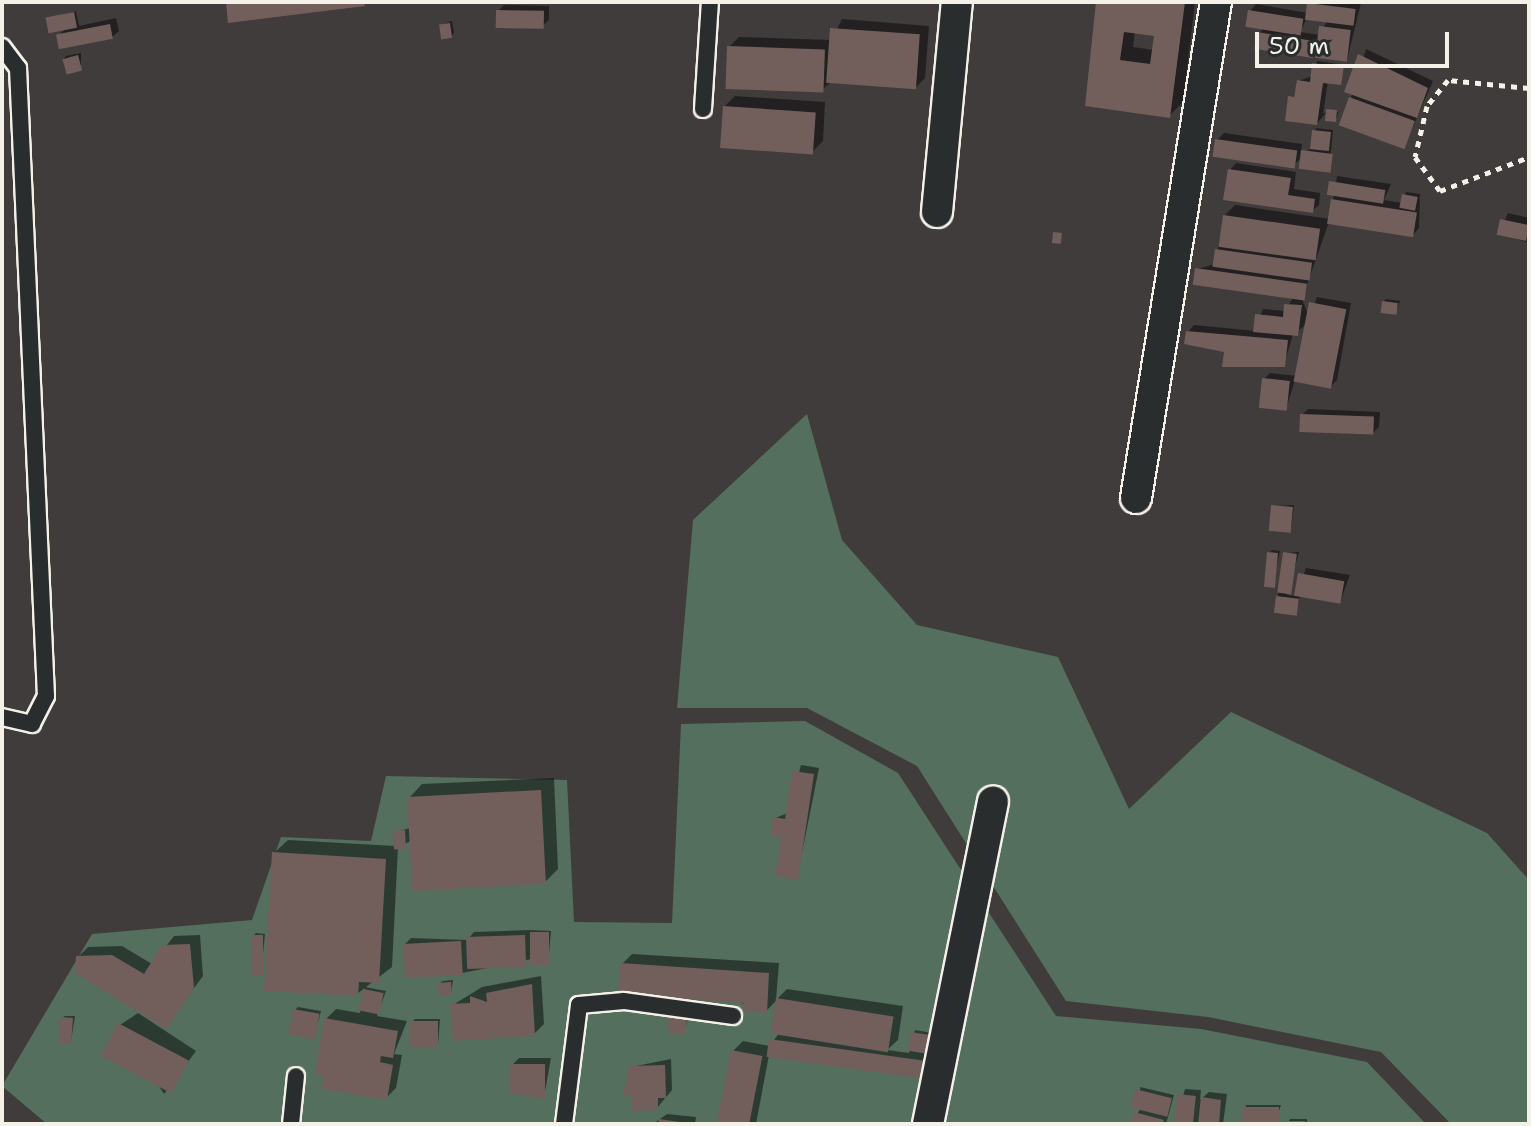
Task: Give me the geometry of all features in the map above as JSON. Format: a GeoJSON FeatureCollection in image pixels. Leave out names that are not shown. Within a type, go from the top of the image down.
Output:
{"type":"FeatureCollection","features":[{"type":"Feature","properties":{"kind":"street"},"geometry":{"type":"LineString","coordinates":[[937,212],[957,2]]}},
{"type":"Feature","properties":{"kind":"street"},"geometry":{"type":"LineString","coordinates":[[1136,498],[1216,2]]}},
{"type":"Feature","properties":{"kind":"street"},"geometry":{"type":"LineString","coordinates":[[928,1124],[993,801]]}},
{"type":"Feature","properties":{"kind":"lane"},"geometry":{"type":"LineString","coordinates":[[703,109],[710,2]]}},
{"type":"Feature","properties":{"kind":"lane"},"geometry":{"type":"LineString","coordinates":[[2,47],[18,68],[46,696],[32,724],[2,717]]}},
{"type":"Feature","properties":{"kind":"lane"},"geometry":{"type":"LineString","coordinates":[[564,1124],[579,1005],[624,1001],[733,1016]]}},
{"type":"Feature","properties":{"kind":"lane"},"geometry":{"type":"LineString","coordinates":[[291,1124],[296,1076]]}},
{"type":"Feature","properties":{"kind":"path"},"geometry":{"type":"LineString","coordinates":[[1529,88],[1448,80],[1427,106],[1415,157],[1440,191],[1529,157]]}},
{"type":"Feature","properties":{"kind":"green space"},"geometry":{"type":"Polygon","coordinates":[[[807,414],[842,540],[917,625],[1058,657],[1129,809],[1231,712],[1487,833],[1529,880],[1529,1124],[1451,1124],[1381,1052],[1208,1017],[1066,1001],[917,766],[807,708],[677,708],[693,520],[807,414]]]}},
{"type":"Feature","properties":{"kind":"green space"},"geometry":{"type":"Polygon","coordinates":[[[805,721],[898,773],[1056,1016],[1201,1029],[1367,1062],[1426,1124],[47,1124],[2,1086],[92,934],[252,920],[281,837],[371,841],[386,776],[567,780],[574,922],[672,923],[681,724],[805,721]]]}},
{"type":"Feature","properties":{"kind":"building"},"geometry":{"type":"Polygon","coordinates":[[[226,2],[364,2],[365,6],[228,23],[226,2]]]}},
{"type":"Feature","properties":{"kind":"building"},"geometry":{"type":"Polygon","coordinates":[[[1096,2],[1185,2],[1170,118],[1085,106],[1096,2]],[[1124,32],[1120,60],[1150,64],[1154,36],[1124,32]]]}},
{"type":"Feature","properties":{"kind":"building"},"geometry":{"type":"Polygon","coordinates":[[[1307,3],[1356,9],[1354,26],[1305,20],[1307,3]]]}},
{"type":"Feature","properties":{"kind":"building"},"geometry":{"type":"Polygon","coordinates":[[[496,10],[544,11],[544,29],[496,28],[496,10]]]}},
{"type":"Feature","properties":{"kind":"building"},"geometry":{"type":"Polygon","coordinates":[[[1248,10],[1303,19],[1301,36],[1245,27],[1248,10]]]}},
{"type":"Feature","properties":{"kind":"building"},"geometry":{"type":"Polygon","coordinates":[[[74,12],[77,28],[49,33],[46,18],[74,12]]]}},
{"type":"Feature","properties":{"kind":"building"},"geometry":{"type":"Polygon","coordinates":[[[450,23],[452,38],[441,39],[439,25],[450,23]]]}},
{"type":"Feature","properties":{"kind":"building"},"geometry":{"type":"Polygon","coordinates":[[[110,24],[113,39],[59,49],[56,34],[110,24]]]}},
{"type":"Feature","properties":{"kind":"building"},"geometry":{"type":"Polygon","coordinates":[[[1319,26],[1351,30],[1347,62],[1315,58],[1319,26]]]}},
{"type":"Feature","properties":{"kind":"building"},"geometry":{"type":"Polygon","coordinates":[[[830,28],[920,34],[916,89],[826,83],[830,28]]]}},
{"type":"Feature","properties":{"kind":"building"},"geometry":{"type":"Polygon","coordinates":[[[1257,32],[1315,41],[1313,58],[1254,49],[1257,32]]]}},
{"type":"Feature","properties":{"kind":"building"},"geometry":{"type":"Polygon","coordinates":[[[727,46],[825,49],[823,92],[725,89],[727,46]]]}},
{"type":"Feature","properties":{"kind":"building"},"geometry":{"type":"Polygon","coordinates":[[[1358,54],[1428,88],[1417,118],[1344,92],[1358,54]]]}},
{"type":"Feature","properties":{"kind":"building"},"geometry":{"type":"Polygon","coordinates":[[[78,55],[82,70],[67,75],[63,59],[78,55]]]}},
{"type":"Feature","properties":{"kind":"building"},"geometry":{"type":"Polygon","coordinates":[[[1312,63],[1344,67],[1341,85],[1323,83],[1317,125],[1285,121],[1288,96],[1294,97],[1297,80],[1310,82],[1312,63]]]}},
{"type":"Feature","properties":{"kind":"building"},"geometry":{"type":"Polygon","coordinates":[[[1349,97],[1415,121],[1405,149],[1339,125],[1349,97]]]}},
{"type":"Feature","properties":{"kind":"building"},"geometry":{"type":"Polygon","coordinates":[[[723,106],[816,112],[813,154],[720,148],[723,106]]]}},
{"type":"Feature","properties":{"kind":"building"},"geometry":{"type":"Polygon","coordinates":[[[1326,109],[1337,110],[1336,122],[1325,121],[1326,109]]]}},
{"type":"Feature","properties":{"kind":"building"},"geometry":{"type":"Polygon","coordinates":[[[1312,130],[1331,132],[1329,151],[1310,149],[1312,130]]]}},
{"type":"Feature","properties":{"kind":"building"},"geometry":{"type":"Polygon","coordinates":[[[1215,139],[1297,151],[1295,168],[1212,157],[1215,139]]]}},
{"type":"Feature","properties":{"kind":"building"},"geometry":{"type":"Polygon","coordinates":[[[1301,150],[1333,154],[1330,173],[1299,169],[1301,150]]]}},
{"type":"Feature","properties":{"kind":"building"},"geometry":{"type":"Polygon","coordinates":[[[1228,169],[1291,178],[1288,195],[1315,199],[1313,213],[1223,200],[1228,169]]]}},
{"type":"Feature","properties":{"kind":"building"},"geometry":{"type":"Polygon","coordinates":[[[1329,181],[1385,190],[1383,204],[1327,195],[1329,181]]]}},
{"type":"Feature","properties":{"kind":"building"},"geometry":{"type":"Polygon","coordinates":[[[1402,194],[1418,197],[1415,211],[1399,208],[1402,194]]]}},
{"type":"Feature","properties":{"kind":"building"},"geometry":{"type":"Polygon","coordinates":[[[1331,199],[1417,213],[1413,237],[1327,224],[1331,199]]]}},
{"type":"Feature","properties":{"kind":"building"},"geometry":{"type":"Polygon","coordinates":[[[1223,215],[1320,229],[1316,260],[1219,247],[1223,215]]]}},
{"type":"Feature","properties":{"kind":"building"},"geometry":{"type":"Polygon","coordinates":[[[1500,219],[1529,225],[1526,241],[1497,235],[1500,219]]]}},
{"type":"Feature","properties":{"kind":"building"},"geometry":{"type":"Polygon","coordinates":[[[1053,232],[1062,233],[1061,244],[1052,243],[1053,232]]]}},
{"type":"Feature","properties":{"kind":"building"},"geometry":{"type":"Polygon","coordinates":[[[1215,249],[1312,263],[1310,280],[1212,267],[1215,249]]]}},
{"type":"Feature","properties":{"kind":"building"},"geometry":{"type":"Polygon","coordinates":[[[1195,268],[1307,284],[1305,301],[1193,285],[1195,268]]]}},
{"type":"Feature","properties":{"kind":"building"},"geometry":{"type":"Polygon","coordinates":[[[1382,301],[1398,303],[1396,315],[1381,313],[1382,301]]]}},
{"type":"Feature","properties":{"kind":"building"},"geometry":{"type":"Polygon","coordinates":[[[1309,302],[1346,309],[1331,389],[1294,382],[1309,302]]]}},
{"type":"Feature","properties":{"kind":"building"},"geometry":{"type":"Polygon","coordinates":[[[1284,304],[1302,305],[1298,336],[1253,332],[1255,314],[1283,317],[1284,304]]]}},
{"type":"Feature","properties":{"kind":"building"},"geometry":{"type":"Polygon","coordinates":[[[1186,331],[1288,340],[1285,367],[1222,367],[1224,352],[1184,344],[1186,331]]]}},
{"type":"Feature","properties":{"kind":"building"},"geometry":{"type":"Polygon","coordinates":[[[1262,378],[1290,381],[1287,411],[1259,408],[1262,378]]]}},
{"type":"Feature","properties":{"kind":"building"},"geometry":{"type":"Polygon","coordinates":[[[1300,414],[1374,417],[1373,435],[1299,432],[1300,414]]]}},
{"type":"Feature","properties":{"kind":"building"},"geometry":{"type":"Polygon","coordinates":[[[1271,505],[1293,507],[1291,533],[1269,531],[1271,505]]]}},
{"type":"Feature","properties":{"kind":"building"},"geometry":{"type":"Polygon","coordinates":[[[1267,552],[1278,553],[1275,588],[1264,587],[1267,552]]]}},
{"type":"Feature","properties":{"kind":"building"},"geometry":{"type":"Polygon","coordinates":[[[1283,552],[1297,554],[1291,595],[1277,593],[1283,552]]]}},
{"type":"Feature","properties":{"kind":"building"},"geometry":{"type":"Polygon","coordinates":[[[1298,573],[1344,581],[1340,604],[1294,596],[1298,573]]]}},
{"type":"Feature","properties":{"kind":"building"},"geometry":{"type":"Polygon","coordinates":[[[1276,596],[1299,599],[1297,616],[1274,613],[1276,596]]]}},
{"type":"Feature","properties":{"kind":"building"},"geometry":{"type":"Polygon","coordinates":[[[792,771],[814,774],[798,880],[775,876],[781,838],[770,836],[773,817],[785,819],[792,771]]]}},
{"type":"Feature","properties":{"kind":"building"},"geometry":{"type":"Polygon","coordinates":[[[541,790],[546,884],[412,891],[407,797],[541,790]]]}},
{"type":"Feature","properties":{"kind":"building"},"geometry":{"type":"Polygon","coordinates":[[[405,830],[406,849],[394,850],[393,831],[405,830]]]}},
{"type":"Feature","properties":{"kind":"building"},"geometry":{"type":"Polygon","coordinates":[[[272,852],[386,859],[379,983],[359,982],[358,996],[264,991],[272,852]]]}},
{"type":"Feature","properties":{"kind":"building"},"geometry":{"type":"Polygon","coordinates":[[[530,932],[549,932],[549,965],[530,965],[530,932]]]}},
{"type":"Feature","properties":{"kind":"building"},"geometry":{"type":"Polygon","coordinates":[[[251,935],[263,935],[263,976],[251,976],[251,935]]]}},
{"type":"Feature","properties":{"kind":"building"},"geometry":{"type":"Polygon","coordinates":[[[525,935],[526,967],[467,969],[466,937],[525,935]]]}},
{"type":"Feature","properties":{"kind":"building"},"geometry":{"type":"Polygon","coordinates":[[[461,941],[463,975],[405,978],[403,944],[461,941]]]}},
{"type":"Feature","properties":{"kind":"building"},"geometry":{"type":"Polygon","coordinates":[[[190,944],[194,988],[166,1029],[75,973],[76,956],[112,955],[144,974],[162,945],[190,944]]]}},
{"type":"Feature","properties":{"kind":"building"},"geometry":{"type":"Polygon","coordinates":[[[620,963],[769,973],[767,1013],[744,1011],[744,1003],[618,995],[620,963]]]}},
{"type":"Feature","properties":{"kind":"building"},"geometry":{"type":"Polygon","coordinates":[[[451,982],[452,995],[439,996],[438,983],[451,982]]]}},
{"type":"Feature","properties":{"kind":"building"},"geometry":{"type":"Polygon","coordinates":[[[532,984],[535,1036],[453,1041],[450,1004],[470,1003],[470,996],[487,1002],[486,993],[532,984]]]}},
{"type":"Feature","properties":{"kind":"building"},"geometry":{"type":"Polygon","coordinates":[[[363,989],[384,993],[379,1015],[359,1011],[363,989]]]}},
{"type":"Feature","properties":{"kind":"building"},"geometry":{"type":"Polygon","coordinates":[[[776,998],[894,1017],[888,1052],[770,1034],[776,998]]]}},
{"type":"Feature","properties":{"kind":"building"},"geometry":{"type":"Polygon","coordinates":[[[293,1009],[320,1014],[315,1039],[288,1035],[293,1009]]]}},
{"type":"Feature","properties":{"kind":"building"},"geometry":{"type":"Polygon","coordinates":[[[60,1017],[73,1018],[71,1044],[58,1043],[60,1017]]]}},
{"type":"Feature","properties":{"kind":"building"},"geometry":{"type":"Polygon","coordinates":[[[669,1017],[687,1019],[685,1034],[667,1032],[669,1017]]]}},
{"type":"Feature","properties":{"kind":"building"},"geometry":{"type":"Polygon","coordinates":[[[324,1018],[398,1031],[393,1058],[381,1056],[380,1062],[393,1065],[387,1100],[321,1089],[324,1076],[315,1074],[324,1018]]]}},
{"type":"Feature","properties":{"kind":"building"},"geometry":{"type":"Polygon","coordinates":[[[410,1021],[438,1021],[438,1047],[410,1047],[410,1021]]]}},
{"type":"Feature","properties":{"kind":"building"},"geometry":{"type":"Polygon","coordinates":[[[118,1023],[189,1061],[171,1093],[101,1056],[118,1023]]]}},
{"type":"Feature","properties":{"kind":"building"},"geometry":{"type":"Polygon","coordinates":[[[911,1032],[930,1035],[927,1054],[908,1051],[911,1032]]]}},
{"type":"Feature","properties":{"kind":"building"},"geometry":{"type":"Polygon","coordinates":[[[769,1039],[924,1061],[922,1079],[766,1057],[769,1039]]]}},
{"type":"Feature","properties":{"kind":"building"},"geometry":{"type":"Polygon","coordinates":[[[731,1050],[762,1056],[749,1124],[717,1124],[731,1050]]]}},
{"type":"Feature","properties":{"kind":"building"},"geometry":{"type":"Polygon","coordinates":[[[510,1064],[545,1064],[545,1099],[510,1093],[510,1064]]]}},
{"type":"Feature","properties":{"kind":"building"},"geometry":{"type":"Polygon","coordinates":[[[665,1065],[666,1098],[658,1098],[658,1110],[632,1111],[631,1096],[623,1096],[629,1066],[665,1065]]]}},
{"type":"Feature","properties":{"kind":"building"},"geometry":{"type":"Polygon","coordinates":[[[1135,1089],[1172,1098],[1167,1117],[1130,1107],[1135,1089]]]}},
{"type":"Feature","properties":{"kind":"building"},"geometry":{"type":"Polygon","coordinates":[[[1177,1094],[1196,1096],[1193,1124],[1174,1124],[1177,1094]]]}},
{"type":"Feature","properties":{"kind":"building"},"geometry":{"type":"Polygon","coordinates":[[[1201,1097],[1221,1100],[1219,1124],[1198,1124],[1201,1097]]]}},
{"type":"Feature","properties":{"kind":"building"},"geometry":{"type":"Polygon","coordinates":[[[1241,1107],[1279,1107],[1279,1122],[1241,1122],[1241,1107]]]}},
{"type":"Feature","properties":{"kind":"building"},"geometry":{"type":"Polygon","coordinates":[[[1134,1112],[1164,1120],[1162,1124],[1131,1124],[1134,1112]]]}},
{"type":"Feature","properties":{"kind":"building"},"geometry":{"type":"Polygon","coordinates":[[[659,1119],[680,1122],[680,1124],[658,1124],[659,1119]]]}},
{"type":"Feature","properties":{"kind":"building"},"geometry":{"type":"Polygon","coordinates":[[[1285,1121],[1305,1121],[1305,1124],[1285,1124],[1285,1121]]]}}]}
